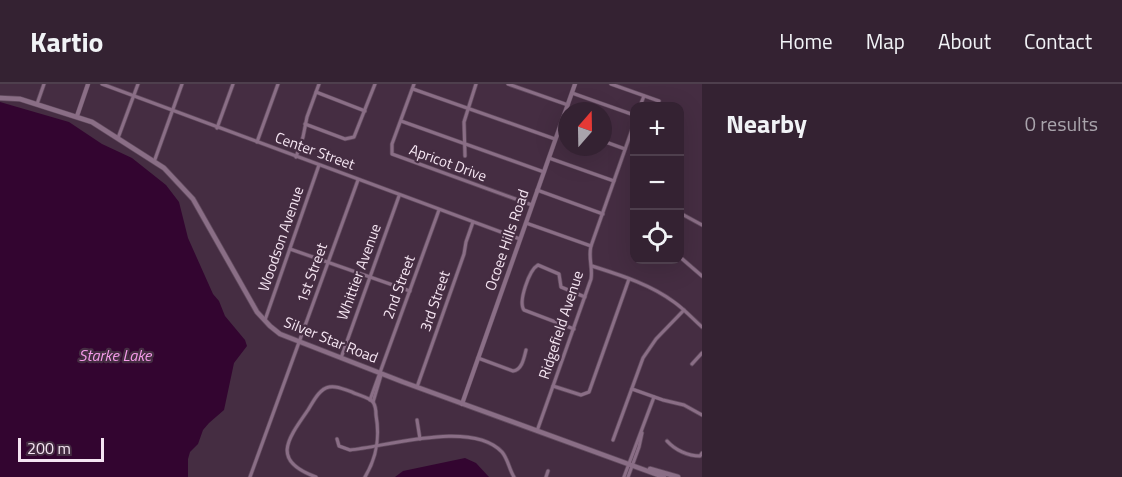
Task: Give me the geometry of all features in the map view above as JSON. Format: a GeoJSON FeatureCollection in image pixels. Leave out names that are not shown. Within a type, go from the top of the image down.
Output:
{"type":"FeatureCollection","features":[{"type":"Feature","properties":{"kind":"main road","name":"Silver Star Road"},"geometry":{"type":"LineString","coordinates":[[0,98],[20,99],[92,122],[175,178],[193,199],[253,306],[264,321],[280,334],[462,404],[664,477]]}},
{"type":"Feature","properties":{"kind":"main road","name":"Silver Star Road"},"geometry":{"type":"LineString","coordinates":[[630,464],[678,477]]}},
{"type":"Feature","properties":{"kind":"street"},"geometry":{"type":"LineString","coordinates":[[37,104],[44,84]]}},
{"type":"Feature","properties":{"kind":"street"},"geometry":{"type":"LineString","coordinates":[[77,116],[88,84]]}},
{"type":"Feature","properties":{"kind":"street","name":"Center Street"},"geometry":{"type":"LineString","coordinates":[[102,84],[520,239]]}},
{"type":"Feature","properties":{"kind":"street"},"geometry":{"type":"LineString","coordinates":[[118,138],[138,84]]}},
{"type":"Feature","properties":{"kind":"street"},"geometry":{"type":"LineString","coordinates":[[154,162],[182,84]]}},
{"type":"Feature","properties":{"kind":"street"},"geometry":{"type":"LineString","coordinates":[[217,128],[232,84]]}},
{"type":"Feature","properties":{"kind":"street"},"geometry":{"type":"LineString","coordinates":[[257,142],[278,84]]}},
{"type":"Feature","properties":{"kind":"street"},"geometry":{"type":"LineString","coordinates":[[296,157],[319,84]]}},
{"type":"Feature","properties":{"kind":"street"},"geometry":{"type":"LineString","coordinates":[[305,124],[350,139],[357,133],[375,84]]}},
{"type":"Feature","properties":{"kind":"street"},"geometry":{"type":"LineString","coordinates":[[465,156],[464,122],[476,84]]}},
{"type":"Feature","properties":{"kind":"street"},"geometry":{"type":"LineString","coordinates":[[508,84],[559,102]]}},
{"type":"Feature","properties":{"kind":"street","name":"Ocoee Hills Road"},"geometry":{"type":"LineString","coordinates":[[569,102],[575,84]]}},
{"type":"Feature","properties":{"kind":"street"},"geometry":{"type":"LineString","coordinates":[[611,84],[659,101]]}},
{"type":"Feature","properties":{"kind":"street"},"geometry":{"type":"LineString","coordinates":[[414,86],[556,139]]}},
{"type":"Feature","properties":{"kind":"street","name":"Apricot Drive"},"geometry":{"type":"LineString","coordinates":[[414,86],[392,148],[392,154],[532,205]]}},
{"type":"Feature","properties":{"kind":"street"},"geometry":{"type":"LineString","coordinates":[[316,92],[365,111]]}},
{"type":"Feature","properties":{"kind":"street"},"geometry":{"type":"LineString","coordinates":[[572,93],[630,114]]}},
{"type":"Feature","properties":{"kind":"street"},"geometry":{"type":"LineString","coordinates":[[642,102],[644,96]]}},
{"type":"Feature","properties":{"kind":"street"},"geometry":{"type":"LineString","coordinates":[[401,121],[544,172]]}},
{"type":"Feature","properties":{"kind":"street","name":"Ocoee Hills Road"},"geometry":{"type":"LineString","coordinates":[[462,404],[558,132]]}},
{"type":"Feature","properties":{"kind":"street","name":"Ridgefield Avenue"},"geometry":{"type":"LineString","coordinates":[[537,431],[591,279],[592,266],[589,255],[591,246],[630,136]]}},
{"type":"Feature","properties":{"kind":"street"},"geometry":{"type":"LineString","coordinates":[[612,144],[626,149]]}},
{"type":"Feature","properties":{"kind":"street"},"geometry":{"type":"LineString","coordinates":[[549,158],[614,181]]}},
{"type":"Feature","properties":{"kind":"street","name":"Woodson Avenue"},"geometry":{"type":"LineString","coordinates":[[264,321],[319,165]]}},
{"type":"Feature","properties":{"kind":"street","name":"1st Street"},"geometry":{"type":"LineString","coordinates":[[250,477],[358,179]]}},
{"type":"Feature","properties":{"kind":"street"},"geometry":{"type":"LineString","coordinates":[[537,190],[603,214]]}},
{"type":"Feature","properties":{"kind":"street","name":"Whittier Avenue"},"geometry":{"type":"LineString","coordinates":[[341,358],[399,195]]}},
{"type":"Feature","properties":{"kind":"street","name":"2nd Street"},"geometry":{"type":"LineString","coordinates":[[372,401],[439,210]]}},
{"type":"Feature","properties":{"kind":"street"},"geometry":{"type":"LineString","coordinates":[[684,215],[702,225]]}},
{"type":"Feature","properties":{"kind":"street","name":"3rd Street"},"geometry":{"type":"LineString","coordinates":[[417,387],[473,222]]}},
{"type":"Feature","properties":{"kind":"street"},"geometry":{"type":"LineString","coordinates":[[526,223],[591,246]]}},
{"type":"Feature","properties":{"kind":"street"},"geometry":{"type":"LineString","coordinates":[[290,249],[410,291]]}},
{"type":"Feature","properties":{"kind":"street"},"geometry":{"type":"LineString","coordinates":[[684,260],[702,276]]}},
{"type":"Feature","properties":{"kind":"street"},"geometry":{"type":"LineString","coordinates":[[574,329],[524,310],[521,307],[521,301],[532,271],[538,265],[560,274],[561,287],[585,297]]}},
{"type":"Feature","properties":{"kind":"street"},"geometry":{"type":"LineString","coordinates":[[592,266],[660,292],[702,327]]}},
{"type":"Feature","properties":{"kind":"street"},"geometry":{"type":"LineString","coordinates":[[553,386],[581,395],[585,395],[591,387],[629,279]]}},
{"type":"Feature","properties":{"kind":"street"},"geometry":{"type":"LineString","coordinates":[[613,440],[643,358],[684,310]]}},
{"type":"Feature","properties":{"kind":"street"},"geometry":{"type":"LineString","coordinates":[[478,358],[513,371],[520,368],[526,350]]}},
{"type":"Feature","properties":{"kind":"street"},"geometry":{"type":"LineString","coordinates":[[692,364],[702,353]]}},
{"type":"Feature","properties":{"kind":"street"},"geometry":{"type":"LineString","coordinates":[[316,477],[295,467],[287,452],[290,435],[318,395],[328,387],[337,387],[372,401],[379,432],[378,446],[365,477]]}},
{"type":"Feature","properties":{"kind":"street"},"geometry":{"type":"LineString","coordinates":[[632,389],[684,405],[702,415]]}},
{"type":"Feature","properties":{"kind":"street"},"geometry":{"type":"LineString","coordinates":[[626,477],[639,447],[654,397]]}},
{"type":"Feature","properties":{"kind":"street"},"geometry":{"type":"LineString","coordinates":[[417,420],[420,440]]}},
{"type":"Feature","properties":{"kind":"street"},"geometry":{"type":"LineString","coordinates":[[337,439],[339,446],[350,450],[455,436],[471,437],[484,441],[501,452],[514,477]]}},
{"type":"Feature","properties":{"kind":"street"},"geometry":{"type":"LineString","coordinates":[[667,441],[673,448],[695,456],[700,456],[702,453]]}},
{"type":"Feature","properties":{"kind":"street"},"geometry":{"type":"LineString","coordinates":[[546,477],[548,471]]}},
{"type":"Feature","properties":{"kind":"water","name":"Starke Lake"},"geometry":{"type":"Polygon","coordinates":[[[0,102],[69,122],[102,144],[132,158],[166,185],[179,202],[188,238],[213,294],[219,301],[225,316],[245,340],[247,346],[234,363],[224,410],[203,430],[198,444],[190,452],[188,477],[0,477],[0,102]]]}},
{"type":"Feature","properties":{"kind":"water"},"geometry":{"type":"Polygon","coordinates":[[[465,458],[476,463],[489,477],[395,477],[403,471],[465,458]]]}}]}
